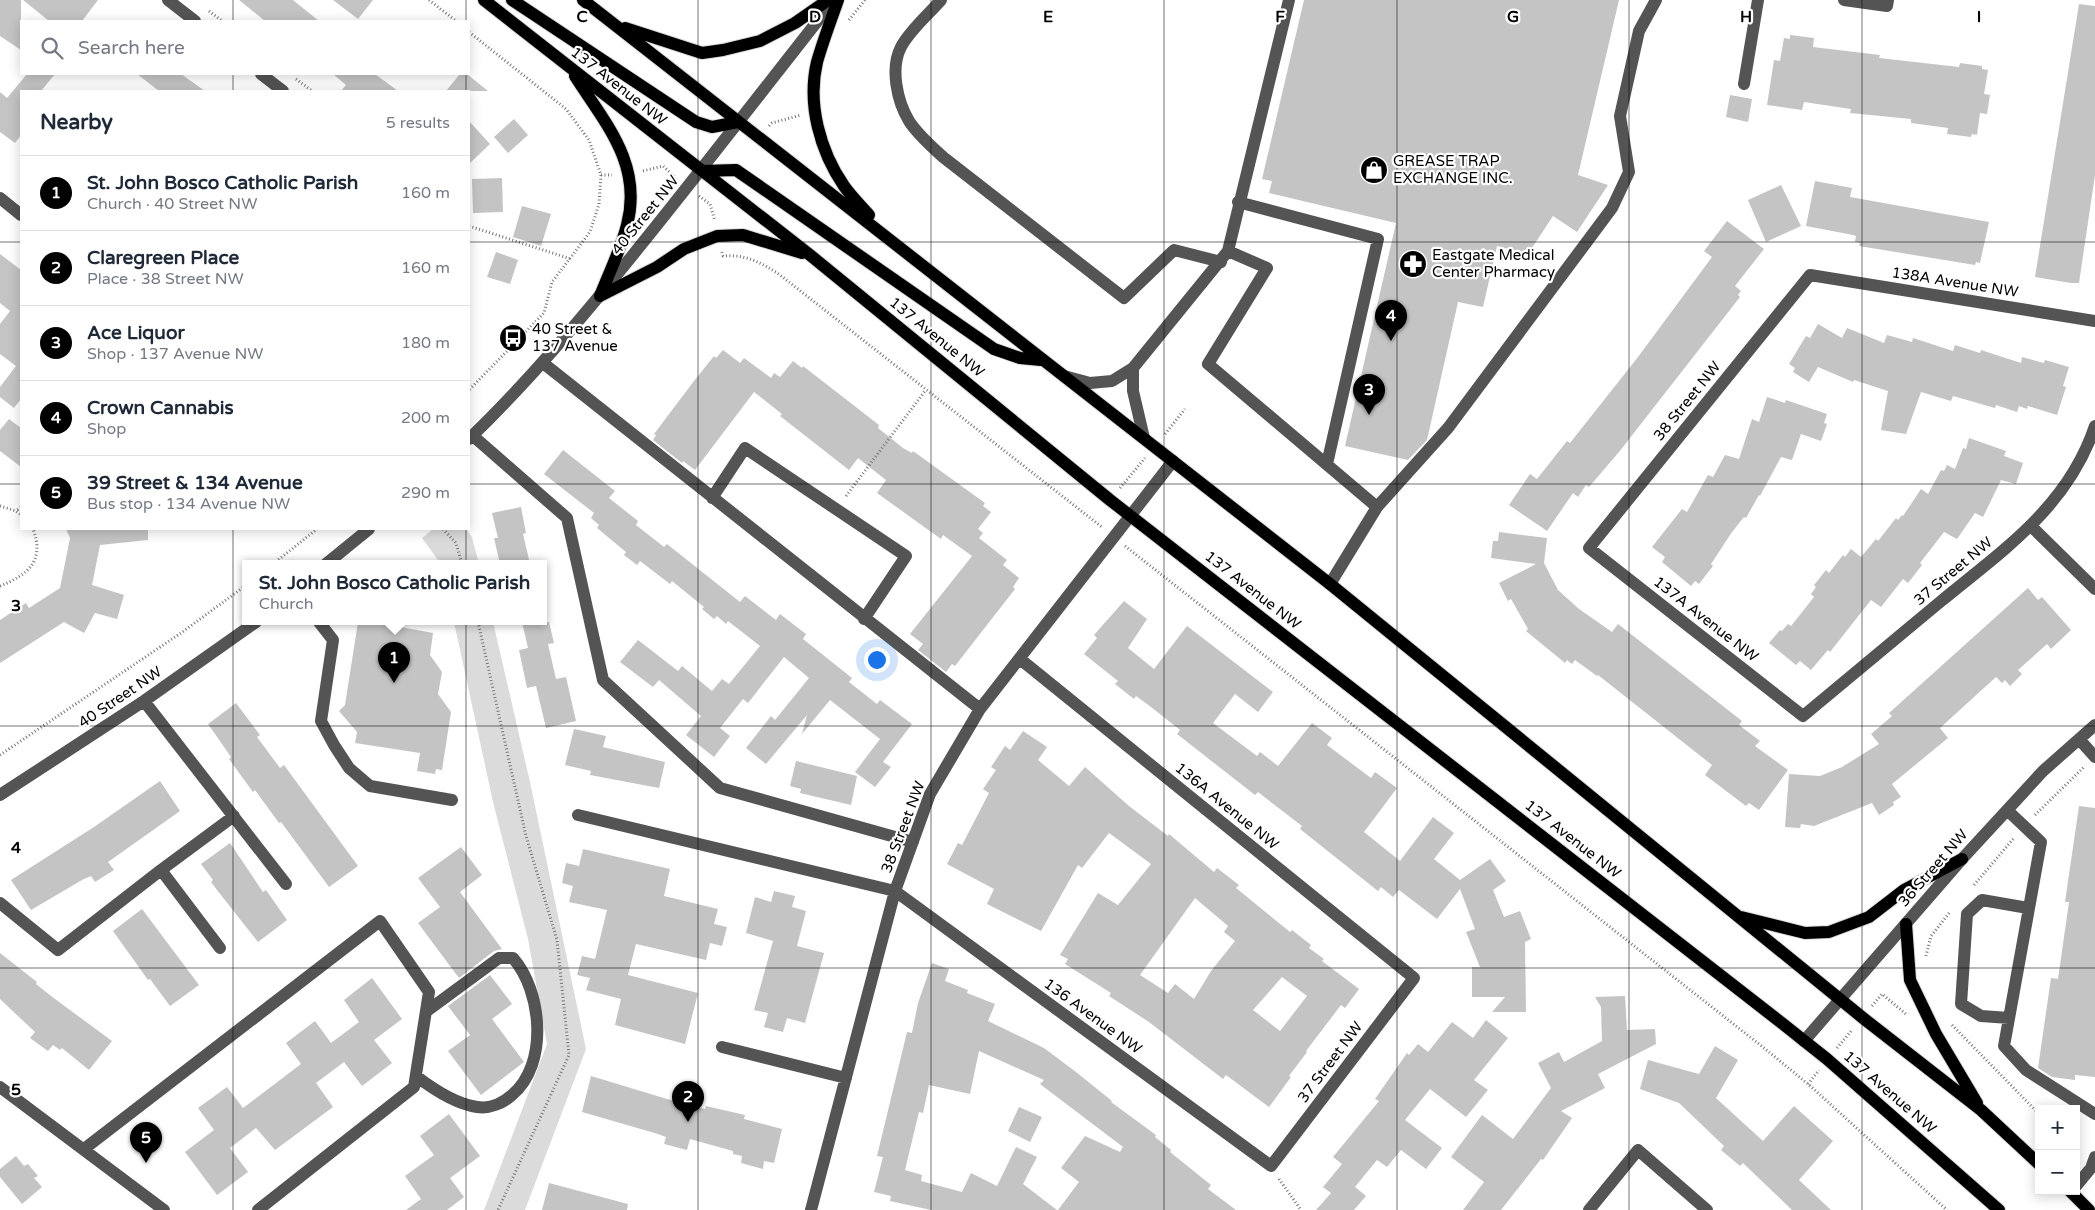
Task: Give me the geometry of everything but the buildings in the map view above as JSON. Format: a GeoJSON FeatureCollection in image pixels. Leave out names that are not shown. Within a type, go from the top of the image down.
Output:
{"type":"FeatureCollection","features":[{"type":"Feature","properties":{"kind":"main road","name":"137 Avenue NW"},"geometry":{"type":"LineString","coordinates":[[484,0],[810,255],[1110,500],[1804,1042],[1999,1210]]}},
{"type":"Feature","properties":{"kind":"main road"},"geometry":{"type":"LineString","coordinates":[[512,0],[696,122],[712,127],[738,122]]}},
{"type":"Feature","properties":{"kind":"main road"},"geometry":{"type":"LineString","coordinates":[[583,0],[885,235],[1041,360],[1330,584],[1738,916],[1981,1110],[2035,1160]]}},
{"type":"Feature","properties":{"kind":"main road"},"geometry":{"type":"LineString","coordinates":[[614,24],[702,53],[760,41],[795,23],[828,0]]}},
{"type":"Feature","properties":{"kind":"main road"},"geometry":{"type":"LineString","coordinates":[[838,0],[817,63],[813,96],[814,112],[826,150],[844,186],[885,235]]}},
{"type":"Feature","properties":{"kind":"main road"},"geometry":{"type":"LineString","coordinates":[[572,69],[606,121],[624,156],[629,174],[631,197],[628,225],[600,296]]}},
{"type":"Feature","properties":{"kind":"main road"},"geometry":{"type":"LineString","coordinates":[[702,171],[736,170],[994,349],[1020,358],[1041,360]]}},
{"type":"Feature","properties":{"kind":"main road"},"geometry":{"type":"LineString","coordinates":[[600,296],[657,267],[684,249],[717,236],[743,235],[810,255]]}},
{"type":"Feature","properties":{"kind":"main road"},"geometry":{"type":"LineString","coordinates":[[1738,916],[1805,933],[1829,932],[1869,917],[1904,890],[1962,859]]}},
{"type":"Feature","properties":{"kind":"main road"},"geometry":{"type":"LineString","coordinates":[[1906,924],[1910,980],[1936,1034],[1981,1110]]}},
{"type":"Feature","properties":{"kind":"main road"},"geometry":{"type":"LineString","coordinates":[[2076,1195],[2089,1210]]}},
{"type":"Feature","properties":{"kind":"street"},"geometry":{"type":"LineString","coordinates":[[168,0],[194,20]]}},
{"type":"Feature","properties":{"kind":"street","name":"40 Street NW"},"geometry":{"type":"LineString","coordinates":[[471,437],[543,363],[600,296],[702,171],[834,0]]}},
{"type":"Feature","properties":{"kind":"street"},"geometry":{"type":"LineString","coordinates":[[941,0],[902,46],[895,61],[899,93],[908,120],[922,137],[943,157],[1124,298],[1174,250],[1224,256],[1267,268],[1208,364],[1377,507]]}},
{"type":"Feature","properties":{"kind":"street"},"geometry":{"type":"LineString","coordinates":[[1059,374],[1090,383],[1112,381],[1133,368],[1224,256],[1289,0]]}},
{"type":"Feature","properties":{"kind":"street"},"geometry":{"type":"LineString","coordinates":[[1330,584],[1377,507],[1448,428],[1612,208],[1629,172],[1620,116],[1639,31],[1656,0]]}},
{"type":"Feature","properties":{"kind":"street"},"geometry":{"type":"LineString","coordinates":[[1744,84],[1758,0]]}},
{"type":"Feature","properties":{"kind":"street"},"geometry":{"type":"LineString","coordinates":[[1844,0],[1887,6],[1888,0]]}},
{"type":"Feature","properties":{"kind":"street"},"geometry":{"type":"LineString","coordinates":[[262,75],[282,90]]}},
{"type":"Feature","properties":{"kind":"street"},"geometry":{"type":"LineString","coordinates":[[0,198],[20,214]]}},
{"type":"Feature","properties":{"kind":"street"},"geometry":{"type":"LineString","coordinates":[[1238,202],[1378,239],[1327,464]]}},
{"type":"Feature","properties":{"kind":"street","name":"138A Avenue NW"},"geometry":{"type":"LineString","coordinates":[[1810,275],[2095,321]]}},
{"type":"Feature","properties":{"kind":"street","name":"38 Street NW"},"geometry":{"type":"LineString","coordinates":[[1589,548],[1810,275]]}},
{"type":"Feature","properties":{"kind":"street"},"geometry":{"type":"LineString","coordinates":[[543,363],[980,709]]}},
{"type":"Feature","properties":{"kind":"street"},"geometry":{"type":"LineString","coordinates":[[1133,368],[1133,391],[1144,438]]}},
{"type":"Feature","properties":{"kind":"street","name":"37 Street NW"},"geometry":{"type":"LineString","coordinates":[[1803,716],[2031,526],[2067,485],[2089,444],[2095,426]]}},
{"type":"Feature","properties":{"kind":"street"},"geometry":{"type":"LineString","coordinates":[[471,437],[567,518],[603,680],[720,788],[913,842]]}},
{"type":"Feature","properties":{"kind":"street"},"geometry":{"type":"LineString","coordinates":[[712,498],[744,448],[906,556],[864,619]]}},
{"type":"Feature","properties":{"kind":"street","name":"38 Street NW"},"geometry":{"type":"LineString","coordinates":[[811,1210],[895,891],[930,794],[980,709],[1173,462]]}},
{"type":"Feature","properties":{"kind":"street"},"geometry":{"type":"LineString","coordinates":[[2031,526],[2095,589]]}},
{"type":"Feature","properties":{"kind":"street"},"geometry":{"type":"LineString","coordinates":[[331,560],[368,530]]}},
{"type":"Feature","properties":{"kind":"street","name":"137A Avenue NW"},"geometry":{"type":"LineString","coordinates":[[1589,548],[1803,716]]}},
{"type":"Feature","properties":{"kind":"street","name":"40 Street NW"},"geometry":{"type":"LineString","coordinates":[[0,796],[144,701],[252,625]]}},
{"type":"Feature","properties":{"kind":"street"},"geometry":{"type":"LineString","coordinates":[[321,625],[333,640],[321,721],[349,768],[370,786],[452,800]]}},
{"type":"Feature","properties":{"kind":"street","name":"136A Avenue NW"},"geometry":{"type":"LineString","coordinates":[[1020,659],[1414,978]]}},
{"type":"Feature","properties":{"kind":"street"},"geometry":{"type":"LineString","coordinates":[[144,701],[286,884]]}},
{"type":"Feature","properties":{"kind":"street","name":"36 Street NW"},"geometry":{"type":"LineString","coordinates":[[1804,1042],[1962,859],[2043,771],[2095,725]]}},
{"type":"Feature","properties":{"kind":"street"},"geometry":{"type":"LineString","coordinates":[[2079,739],[2092,760]]}},
{"type":"Feature","properties":{"kind":"street"},"geometry":{"type":"LineString","coordinates":[[2007,810],[2041,842],[2004,1046],[2026,1070],[2095,1114]]}},
{"type":"Feature","properties":{"kind":"street"},"geometry":{"type":"LineString","coordinates":[[0,903],[58,950],[234,816]]}},
{"type":"Feature","properties":{"kind":"street"},"geometry":{"type":"LineString","coordinates":[[578,816],[895,891]]}},
{"type":"Feature","properties":{"kind":"street"},"geometry":{"type":"LineString","coordinates":[[161,870],[220,948]]}},
{"type":"Feature","properties":{"kind":"street","name":"136 Avenue NW"},"geometry":{"type":"LineString","coordinates":[[895,891],[1271,1166]]}},
{"type":"Feature","properties":{"kind":"street"},"geometry":{"type":"LineString","coordinates":[[2008,1018],[1981,1016],[1961,1004],[1967,914],[1982,900],[2028,908]]}},
{"type":"Feature","properties":{"kind":"street"},"geometry":{"type":"LineString","coordinates":[[84,1149],[380,921],[429,992],[414,1087],[258,1210]]}},
{"type":"Feature","properties":{"kind":"street"},"geometry":{"type":"LineString","coordinates":[[416,1076],[433,1089],[478,1108],[503,1103],[519,1089],[532,1070],[538,1048],[530,991],[523,969],[513,958],[499,958],[427,1011]]}},
{"type":"Feature","properties":{"kind":"street","name":"37 Street NW"},"geometry":{"type":"LineString","coordinates":[[1271,1166],[1414,978]]}},
{"type":"Feature","properties":{"kind":"street"},"geometry":{"type":"LineString","coordinates":[[722,1047],[846,1078]]}},
{"type":"Feature","properties":{"kind":"street"},"geometry":{"type":"LineString","coordinates":[[0,1087],[164,1210]]}},
{"type":"Feature","properties":{"kind":"street"},"geometry":{"type":"LineString","coordinates":[[1589,1210],[1638,1150],[1707,1210]]}},
{"type":"Feature","properties":{"kind":"street"},"geometry":{"type":"LineString","coordinates":[[2080,1180],[2090,1168],[2095,1157]]}},
{"type":"Feature","properties":{"kind":"path"},"geometry":{"type":"LineString","coordinates":[[429,0],[455,20]]}},
{"type":"Feature","properties":{"kind":"path"},"geometry":{"type":"LineString","coordinates":[[847,24],[865,0]]}},
{"type":"Feature","properties":{"kind":"path"},"geometry":{"type":"LineString","coordinates":[[470,33],[566,109],[589,140],[602,176],[599,204],[590,232],[552,282],[544,313],[470,389]]}},
{"type":"Feature","properties":{"kind":"path"},"geometry":{"type":"LineString","coordinates":[[291,75],[311,90]]}},
{"type":"Feature","properties":{"kind":"path"},"geometry":{"type":"LineString","coordinates":[[761,138],[772,123],[814,112]]}},
{"type":"Feature","properties":{"kind":"path"},"geometry":{"type":"LineString","coordinates":[[602,176],[629,174],[663,166],[710,204],[723,187]]}},
{"type":"Feature","properties":{"kind":"path"},"geometry":{"type":"LineString","coordinates":[[470,226],[571,259]]}},
{"type":"Feature","properties":{"kind":"path"},"geometry":{"type":"LineString","coordinates":[[723,256],[738,255],[760,261],[773,270],[1808,1084],[1947,1210]]}},
{"type":"Feature","properties":{"kind":"path"},"geometry":{"type":"LineString","coordinates":[[836,510],[925,391]]}},
{"type":"Feature","properties":{"kind":"path"},"geometry":{"type":"LineString","coordinates":[[1093,520],[1185,409]]}},
{"type":"Feature","properties":{"kind":"path"},"geometry":{"type":"LineString","coordinates":[[0,506],[20,513]]}},
{"type":"Feature","properties":{"kind":"path"},"geometry":{"type":"LineString","coordinates":[[16,511],[20,507]]}},
{"type":"Feature","properties":{"kind":"path"},"geometry":{"type":"LineString","coordinates":[[0,586],[23,576],[30,569],[37,551],[33,530]]}},
{"type":"Feature","properties":{"kind":"path"},"geometry":{"type":"LineString","coordinates":[[278,560],[316,530]]}},
{"type":"Feature","properties":{"kind":"path"},"geometry":{"type":"LineString","coordinates":[[444,530],[456,543],[461,560]]}},
{"type":"Feature","properties":{"kind":"path"},"geometry":{"type":"LineString","coordinates":[[0,755],[181,633],[242,588]]}},
{"type":"Feature","properties":{"kind":"path"},"geometry":{"type":"LineString","coordinates":[[479,625],[526,836],[558,940],[568,1055],[498,1210]]}},
{"type":"Feature","properties":{"kind":"path"},"geometry":{"type":"LineString","coordinates":[[1969,890],[2025,825],[2092,760]]}},
{"type":"Feature","properties":{"kind":"path"},"geometry":{"type":"LineString","coordinates":[[1924,963],[1931,936],[1951,912]]}},
{"type":"Feature","properties":{"kind":"path"},"geometry":{"type":"LineString","coordinates":[[1882,994],[1906,1014],[1914,1009]]}},
{"type":"Feature","properties":{"kind":"path"},"geometry":{"type":"LineString","coordinates":[[1951,1024],[2035,1110]]}},
{"type":"Feature","properties":{"kind":"path"},"geometry":{"type":"LineString","coordinates":[[1808,1084],[1820,1068]]}},
{"type":"Feature","properties":{"kind":"path"},"geometry":{"type":"LineString","coordinates":[[1271,1166],[1301,1210]]}},
{"type":"Feature","properties":{"kind":"shaded area"},"geometry":{"type":"Polygon","coordinates":[[[432,530],[467,530],[472,537],[478,560],[438,560],[422,538],[432,530]]]}},
{"type":"Feature","properties":{"kind":"shaded area"},"geometry":{"type":"Polygon","coordinates":[[[455,625],[494,625],[530,782],[586,1049],[525,1210],[484,1210],[547,1044],[528,939],[493,802],[455,625]]]}},
{"type":"Feature","properties":{"kind":"place","name":"GREASE TRAP EXCHANGE INC."},"geometry":{"type":"Point","coordinates":[1374,170]}},
{"type":"Feature","properties":{"kind":"place","name":"Eastgate Medical Center Pharmacy"},"geometry":{"type":"Point","coordinates":[1413,264]}},
{"type":"Feature","properties":{"kind":"place","name":"40 Street & 137 Avenue"},"geometry":{"type":"Point","coordinates":[513,338]}},
{"type":"Feature","properties":{"kind":"place","name":"Crown Cannabis"},"geometry":{"type":"Point","coordinates":[1391,341]}},
{"type":"Feature","properties":{"kind":"place","name":"Ace Liquor"},"geometry":{"type":"Point","coordinates":[1369,415]}},
{"type":"Feature","properties":{"kind":"place","name":"St. John Bosco Catholic Parish"},"geometry":{"type":"Point","coordinates":[394,683]}},
{"type":"Feature","properties":{"kind":"place","name":"Claregreen Place"},"geometry":{"type":"Point","coordinates":[688,1122]}},
{"type":"Feature","properties":{"kind":"place","name":"39 Street & 134 Avenue"},"geometry":{"type":"Point","coordinates":[146,1163]}}]}
